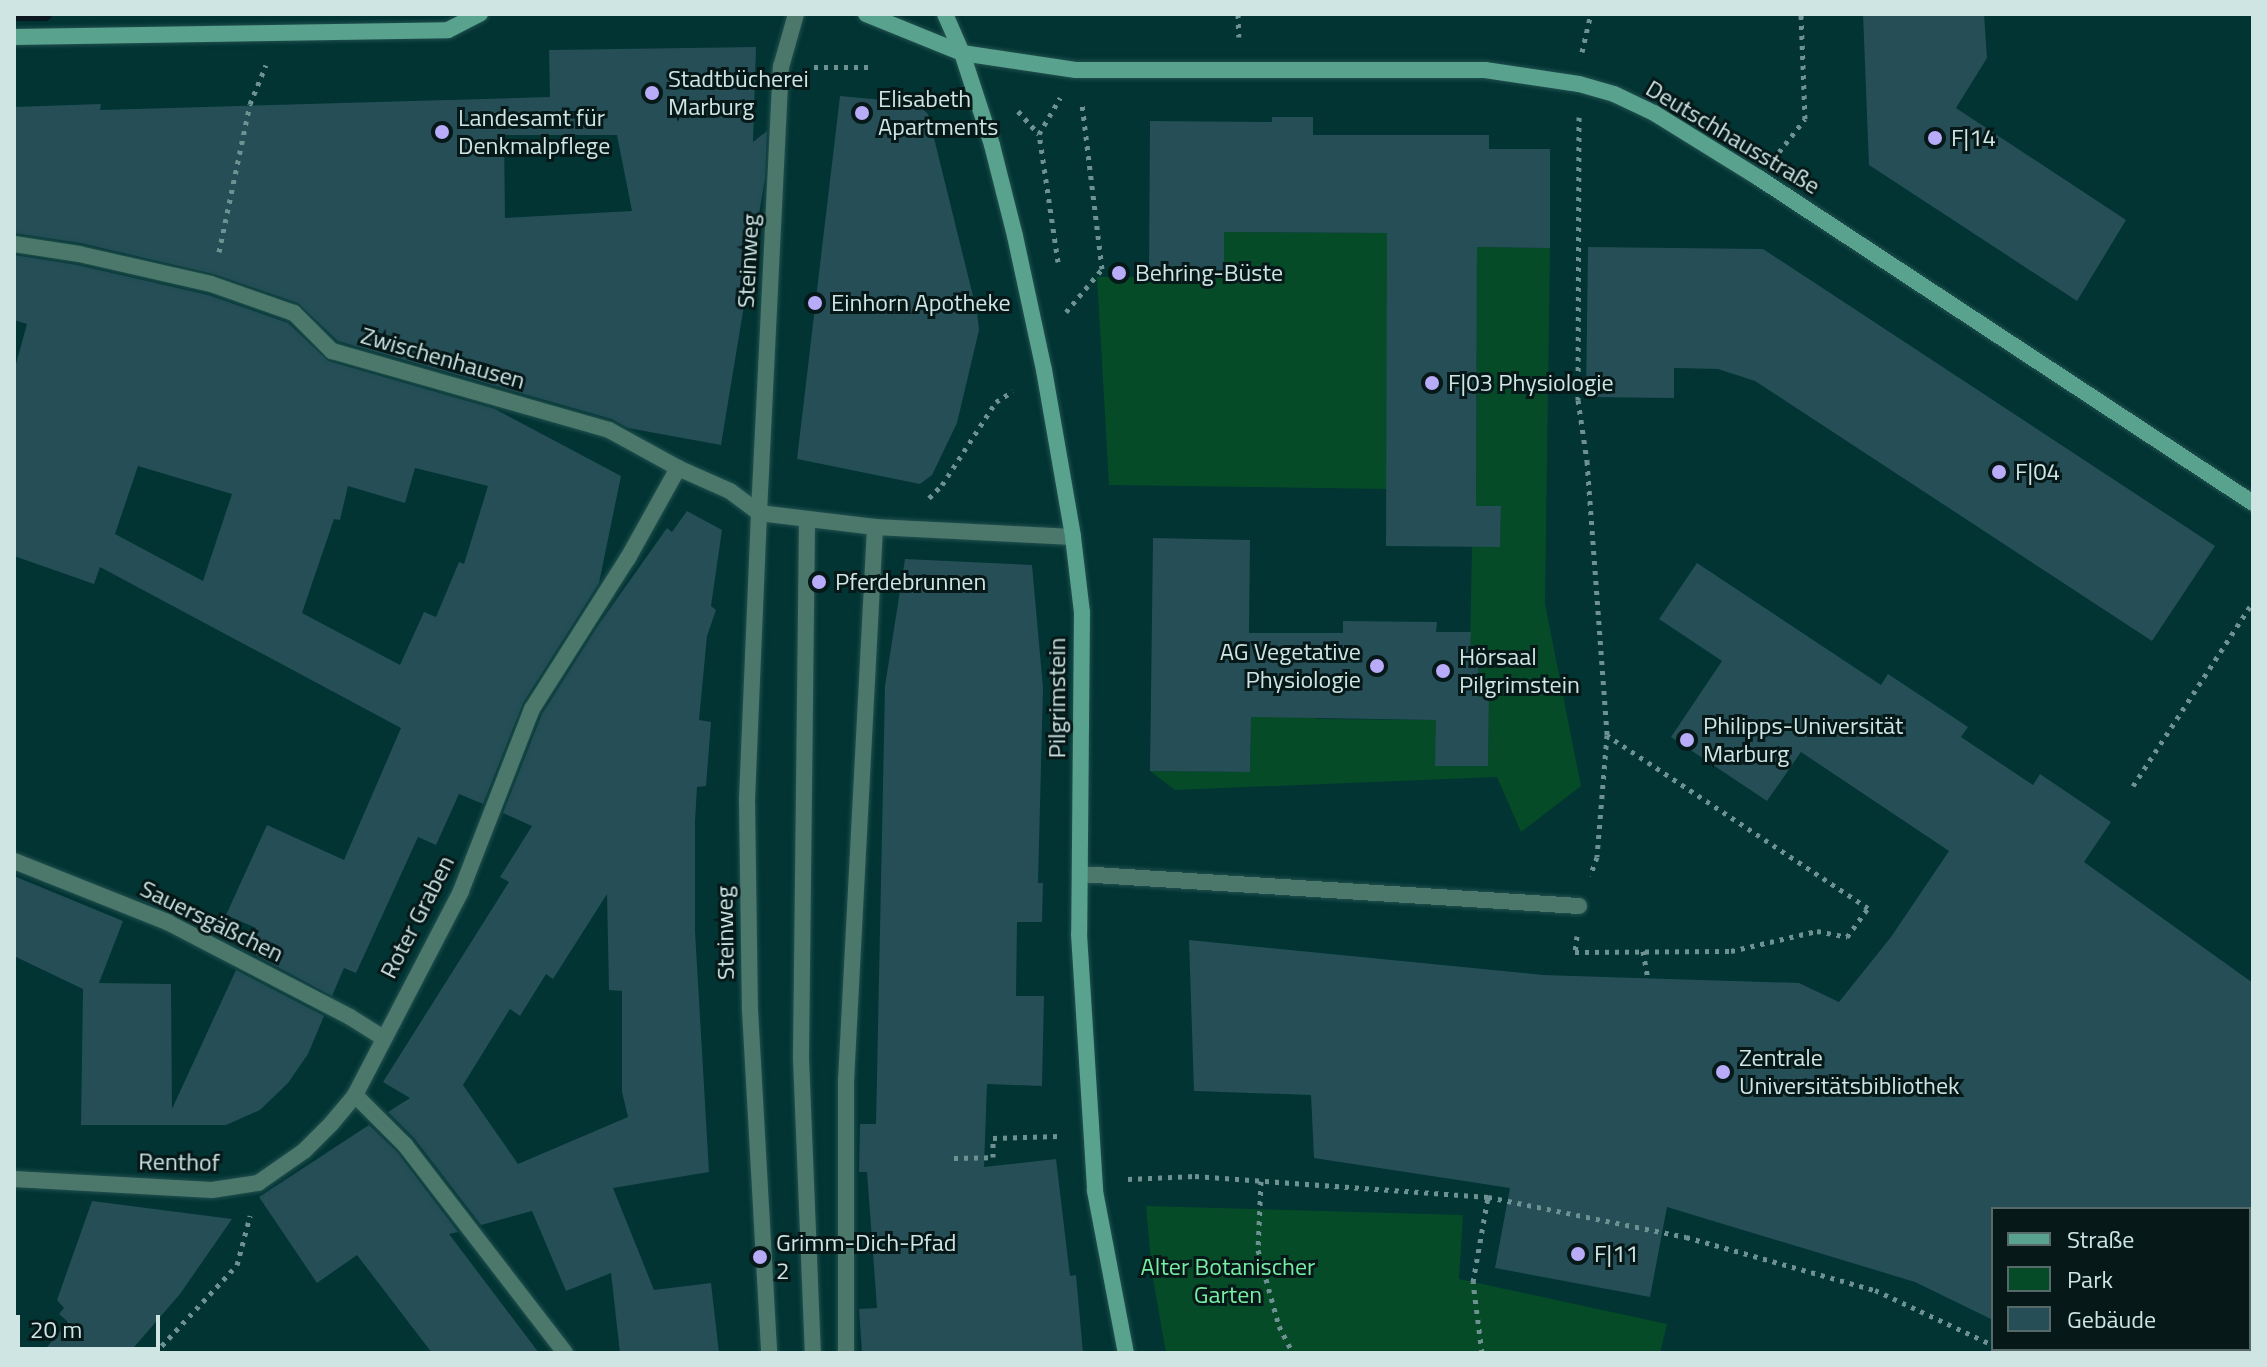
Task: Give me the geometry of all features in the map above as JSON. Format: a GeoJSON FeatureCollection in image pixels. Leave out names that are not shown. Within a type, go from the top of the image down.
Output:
{"type":"FeatureCollection","features":[{"type":"Feature","properties":{"kind":"main road"},"geometry":{"type":"LineString","coordinates":[[14,37],[448,30],[480,14]]}},
{"type":"Feature","properties":{"kind":"main road","name":"Deutschhausstraße"},"geometry":{"type":"LineString","coordinates":[[866,14],[962,53],[1076,70],[1485,70],[1579,84],[1614,94],[1654,113],[1759,178],[2253,503]]}},
{"type":"Feature","properties":{"kind":"main road","name":"Pilgrimstein"},"geometry":{"type":"LineString","coordinates":[[945,14],[962,53],[992,145],[1044,370],[1073,537],[1082,612],[1079,934],[1095,1191],[1126,1353]]}},
{"type":"Feature","properties":{"kind":"street","name":"Steinweg"},"geometry":{"type":"LineString","coordinates":[[769,1353],[750,1010],[747,800],[781,67],[796,14]]}},
{"type":"Feature","properties":{"kind":"street","name":"Zwischenhausen"},"geometry":{"type":"LineString","coordinates":[[14,244],[79,254],[211,284],[294,313],[332,351],[609,430],[678,468]]}},
{"type":"Feature","properties":{"kind":"street"},"geometry":{"type":"LineString","coordinates":[[678,468],[730,491],[759,513],[875,527],[1073,537]]}},
{"type":"Feature","properties":{"kind":"street","name":"Roter Graben"},"geometry":{"type":"LineString","coordinates":[[355,1095],[461,891],[532,709],[628,558],[678,468]]}},
{"type":"Feature","properties":{"kind":"street"},"geometry":{"type":"LineString","coordinates":[[807,520],[801,1058],[813,1353]]}},
{"type":"Feature","properties":{"kind":"street"},"geometry":{"type":"LineString","coordinates":[[846,1353],[846,1081],[875,527]]}},
{"type":"Feature","properties":{"kind":"street","name":"Sauersgäßchen"},"geometry":{"type":"LineString","coordinates":[[14,861],[167,922],[350,1017],[383,1038]]}},
{"type":"Feature","properties":{"kind":"street"},"geometry":{"type":"LineString","coordinates":[[1080,874],[1579,906]]}},
{"type":"Feature","properties":{"kind":"street"},"geometry":{"type":"LineString","coordinates":[[355,1095],[405,1145],[565,1353]]}},
{"type":"Feature","properties":{"kind":"street","name":"Renthof"},"geometry":{"type":"LineString","coordinates":[[14,1179],[212,1190],[258,1183],[304,1151],[355,1095]]}},
{"type":"Feature","properties":{"kind":"path"},"geometry":{"type":"LineString","coordinates":[[1238,14],[1239,23]]}},
{"type":"Feature","properties":{"kind":"path"},"geometry":{"type":"LineString","coordinates":[[1759,178],[1805,119],[1801,14]]}},
{"type":"Feature","properties":{"kind":"path"},"geometry":{"type":"LineString","coordinates":[[211,284],[250,104],[269,57]]}},
{"type":"Feature","properties":{"kind":"path"},"geometry":{"type":"LineString","coordinates":[[816,67],[870,67]]}},
{"type":"Feature","properties":{"kind":"path"},"geometry":{"type":"LineString","coordinates":[[1059,267],[1039,134],[1076,70]]}},
{"type":"Feature","properties":{"kind":"path"},"geometry":{"type":"LineString","coordinates":[[1064,297],[1066,312],[1102,269],[1089,144],[1076,70]]}},
{"type":"Feature","properties":{"kind":"path"},"geometry":{"type":"LineString","coordinates":[[1579,84],[1578,400],[1587,461],[1607,735],[1597,857],[1579,906],[1575,952],[1731,951],[1817,931],[1847,937],[1868,908],[1607,735]]}},
{"type":"Feature","properties":{"kind":"path"},"geometry":{"type":"LineString","coordinates":[[959,459],[996,402],[1044,370]]}},
{"type":"Feature","properties":{"kind":"path"},"geometry":{"type":"LineString","coordinates":[[2133,786],[2253,602]]}},
{"type":"Feature","properties":{"kind":"path"},"geometry":{"type":"LineString","coordinates":[[1643,951],[1648,979]]}},
{"type":"Feature","properties":{"kind":"path"},"geometry":{"type":"LineString","coordinates":[[954,1158],[993,1157],[993,1138],[1024,1137]]}},
{"type":"Feature","properties":{"kind":"path"},"geometry":{"type":"LineString","coordinates":[[1128,1179],[1195,1176],[1488,1197],[1686,1237],[1875,1290],[1991,1342]]}},
{"type":"Feature","properties":{"kind":"path"},"geometry":{"type":"LineString","coordinates":[[1261,1181],[1258,1250],[1279,1326],[1293,1353]]}},
{"type":"Feature","properties":{"kind":"path"},"geometry":{"type":"LineString","coordinates":[[155,1353],[237,1265],[258,1183]]}},
{"type":"Feature","properties":{"kind":"path"},"geometry":{"type":"LineString","coordinates":[[1482,1353],[1473,1282],[1488,1197]]}},
{"type":"Feature","properties":{"kind":"green space"},"geometry":{"type":"Polygon","coordinates":[[[1224,232],[1387,233],[1387,489],[1109,485],[1097,277],[1223,276],[1224,232]]]}},
{"type":"Feature","properties":{"kind":"green space"},"geometry":{"type":"Polygon","coordinates":[[[1477,247],[1550,248],[1545,604],[1581,786],[1521,832],[1497,777],[1175,790],[1150,771],[1250,772],[1251,705],[1318,719],[1436,720],[1436,766],[1488,766],[1489,698],[1469,697],[1479,688],[1479,659],[1470,652],[1472,546],[1500,547],[1501,507],[1476,506],[1477,247]]]}},
{"type":"Feature","properties":{"kind":"green space","name":"Alter Botanischer Garten"},"geometry":{"type":"Polygon","coordinates":[[[1146,1206],[1463,1215],[1459,1279],[1667,1324],[1660,1353],[1166,1353],[1152,1273],[1146,1206]]]}},
{"type":"Feature","properties":{"kind":"building","name":"F|14"},"geometry":{"type":"Polygon","coordinates":[[[1863,14],[1984,14],[1987,58],[1956,108],[2126,220],[2077,301],[1869,165],[1863,14]]]}},
{"type":"Feature","properties":{"kind":"building"},"geometry":{"type":"Polygon","coordinates":[[[756,47],[753,142],[767,131],[765,178],[721,445],[628,428],[612,419],[338,341],[298,303],[214,274],[81,243],[14,233],[14,107],[101,104],[100,110],[550,97],[549,50],[756,47]],[[504,135],[505,218],[632,211],[617,135],[504,135]]]}},
{"type":"Feature","properties":{"kind":"building"},"geometry":{"type":"Polygon","coordinates":[[[840,96],[916,103],[928,114],[977,312],[979,330],[957,423],[932,475],[920,484],[797,459],[840,96]]]}},
{"type":"Feature","properties":{"kind":"building","name":"F|03 Physiologie"},"geometry":{"type":"Polygon","coordinates":[[[1272,117],[1313,117],[1313,135],[1489,135],[1489,149],[1550,149],[1550,248],[1477,247],[1476,506],[1501,506],[1500,547],[1386,546],[1387,233],[1224,232],[1224,276],[1149,275],[1150,121],[1272,122],[1272,117]]]}},
{"type":"Feature","properties":{"kind":"building","name":"F|04"},"geometry":{"type":"Polygon","coordinates":[[[1588,247],[1763,249],[2215,546],[2152,641],[1755,381],[1718,369],[1674,368],[1674,398],[1586,397],[1588,247]]]}},
{"type":"Feature","properties":{"kind":"building"},"geometry":{"type":"Polygon","coordinates":[[[14,255],[77,265],[208,295],[288,323],[328,361],[495,409],[621,476],[599,583],[523,703],[483,804],[459,794],[436,845],[418,837],[356,973],[344,968],[332,996],[246,950],[256,928],[226,915],[267,825],[344,860],[401,728],[100,567],[94,584],[14,556],[14,371],[27,324],[14,320],[14,255]],[[138,466],[115,534],[203,581],[232,494],[138,466]],[[415,468],[405,503],[348,486],[340,520],[334,519],[302,613],[400,665],[424,612],[436,617],[459,562],[464,564],[488,486],[415,468]]]}},
{"type":"Feature","properties":{"kind":"building"},"geometry":{"type":"Polygon","coordinates":[[[687,511],[722,530],[711,606],[716,610],[707,636],[699,720],[711,722],[706,786],[697,787],[695,822],[695,931],[709,1172],[613,1188],[654,1290],[711,1283],[719,1353],[620,1353],[611,1273],[566,1291],[532,1211],[481,1225],[414,1138],[388,1112],[410,1098],[383,1082],[509,882],[500,877],[532,826],[503,813],[542,714],[599,624],[667,528],[672,532],[687,511]],[[607,894],[553,979],[546,974],[520,1016],[510,1009],[463,1085],[518,1164],[628,1117],[622,1092],[622,991],[609,990],[607,894]]]}},
{"type":"Feature","properties":{"kind":"building"},"geometry":{"type":"Polygon","coordinates":[[[1153,538],[1250,540],[1249,633],[1343,633],[1343,621],[1437,622],[1436,632],[1471,632],[1470,652],[1479,658],[1478,697],[1489,697],[1488,766],[1435,766],[1436,720],[1251,717],[1250,772],[1150,771],[1153,538]]]}},
{"type":"Feature","properties":{"kind":"building"},"geometry":{"type":"Polygon","coordinates":[[[905,559],[1032,565],[1043,688],[1038,883],[1043,883],[1042,922],[1017,922],[1016,996],[1044,996],[1042,1086],[987,1084],[984,1167],[1056,1159],[1070,1276],[1076,1275],[1083,1353],[862,1353],[859,1309],[877,1308],[867,1172],[859,1172],[860,1124],[876,1124],[885,686],[905,559]]]}},
{"type":"Feature","properties":{"kind":"building","name":"Zentrale Universitätsbibliothek"},"geometry":{"type":"Polygon","coordinates":[[[1697,563],[1881,685],[1888,674],[1968,727],[1961,737],[2033,785],[2040,774],[2111,822],[2084,862],[2253,983],[2253,1209],[1991,1207],[1991,1319],[1915,1282],[1667,1207],[1650,1297],[1495,1268],[1510,1188],[1314,1158],[1311,1095],[1194,1091],[1189,940],[1543,975],[1799,983],[1839,1002],[1891,937],[1949,851],[1801,752],[1767,801],[1671,737],[1722,661],[1659,619],[1697,563]]]}},
{"type":"Feature","properties":{"kind":"building"},"geometry":{"type":"Polygon","coordinates":[[[14,876],[123,921],[99,983],[171,984],[172,1109],[236,970],[324,1016],[308,1054],[288,1083],[260,1110],[226,1125],[81,1125],[83,989],[14,956],[14,876]]]}},
{"type":"Feature","properties":{"kind":"building"},"geometry":{"type":"Polygon","coordinates":[[[369,1125],[397,1152],[458,1232],[449,1234],[539,1353],[432,1353],[357,1255],[317,1283],[259,1197],[369,1125]]]}},
{"type":"Feature","properties":{"kind":"building"},"geometry":{"type":"Polygon","coordinates":[[[92,1201],[232,1219],[180,1294],[129,1353],[42,1353],[68,1322],[59,1314],[64,1308],[57,1300],[92,1201]]]}},
{"type":"Feature","properties":{"kind":"waterway"},"geometry":{"type":"LineString","coordinates":[[14,14],[45,14]]}},
{"type":"Feature","properties":{"kind":"place","name":"Stadtbücherei Marburg"},"geometry":{"type":"Point","coordinates":[652,93]}},
{"type":"Feature","properties":{"kind":"place","name":"Elisabeth Apartments"},"geometry":{"type":"Point","coordinates":[862,113]}},
{"type":"Feature","properties":{"kind":"place","name":"Landesamt für Denkmalpflege"},"geometry":{"type":"Point","coordinates":[442,132]}},
{"type":"Feature","properties":{"kind":"place","name":"F|14"},"geometry":{"type":"Point","coordinates":[1935,138]}},
{"type":"Feature","properties":{"kind":"place","name":"Behring-Büste"},"geometry":{"type":"Point","coordinates":[1119,273]}},
{"type":"Feature","properties":{"kind":"place","name":"Einhorn Apotheke"},"geometry":{"type":"Point","coordinates":[815,303]}},
{"type":"Feature","properties":{"kind":"place","name":"F|03 Physiologie"},"geometry":{"type":"Point","coordinates":[1432,383]}},
{"type":"Feature","properties":{"kind":"place","name":"F|04"},"geometry":{"type":"Point","coordinates":[1999,472]}},
{"type":"Feature","properties":{"kind":"place","name":"Pferdebrunnen"},"geometry":{"type":"Point","coordinates":[819,582]}},
{"type":"Feature","properties":{"kind":"place","name":"AG Vegetative Physiologie"},"geometry":{"type":"Point","coordinates":[1377,666]}},
{"type":"Feature","properties":{"kind":"place","name":"Hörsaal Pilgrimstein"},"geometry":{"type":"Point","coordinates":[1443,671]}},
{"type":"Feature","properties":{"kind":"place","name":"Philipps-Universität Marburg"},"geometry":{"type":"Point","coordinates":[1687,740]}},
{"type":"Feature","properties":{"kind":"place","name":"Zentrale Universitätsbibliothek"},"geometry":{"type":"Point","coordinates":[1723,1072]}},
{"type":"Feature","properties":{"kind":"place","name":"F|11"},"geometry":{"type":"Point","coordinates":[1578,1254]}},
{"type":"Feature","properties":{"kind":"place","name":"Grimm-Dich-Pfad 2"},"geometry":{"type":"Point","coordinates":[760,1257]}}]}
